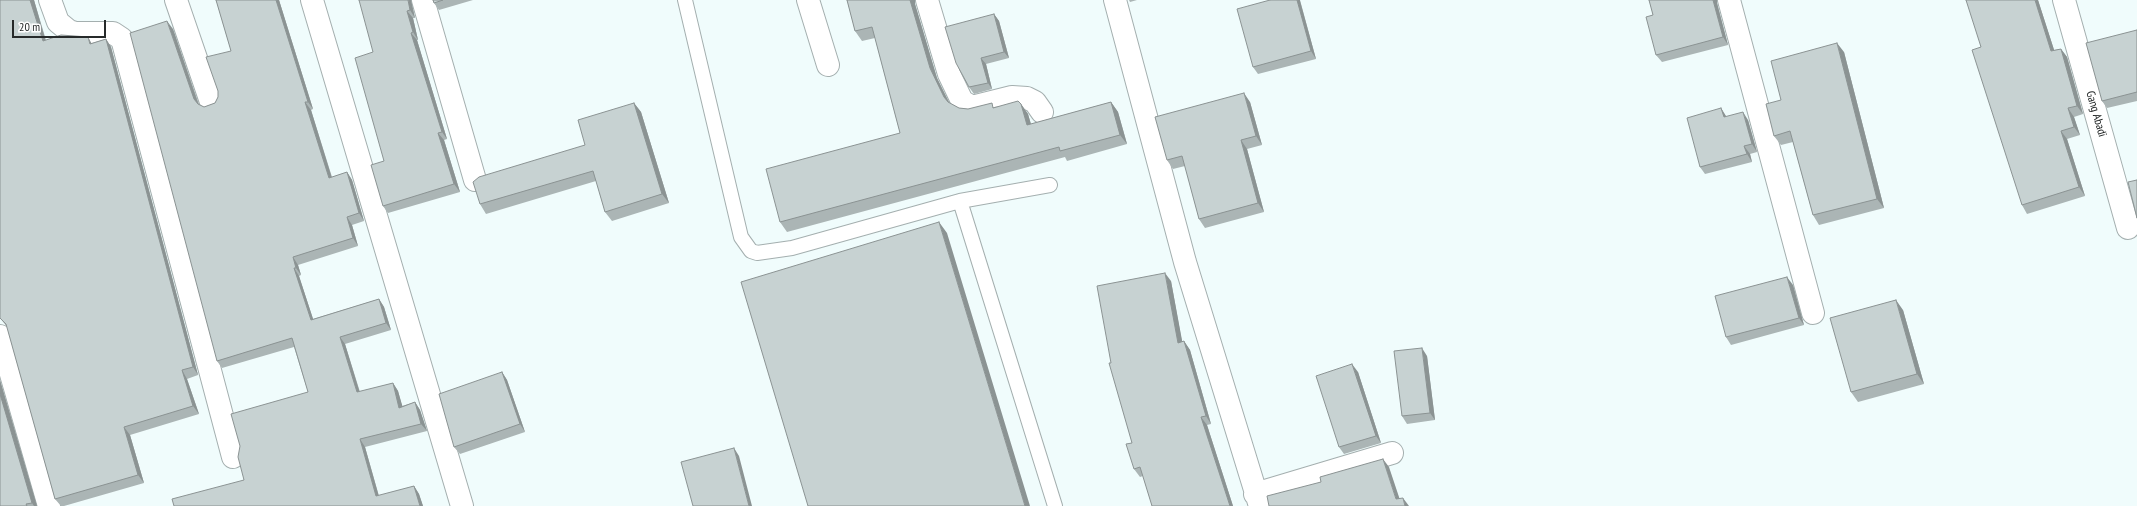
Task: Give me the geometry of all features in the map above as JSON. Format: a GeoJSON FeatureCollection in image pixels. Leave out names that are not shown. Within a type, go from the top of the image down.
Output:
{"type":"FeatureCollection","features":[{"type":"Feature","properties":{"kind":"street"},"geometry":{"type":"LineString","coordinates":[[50,0],[58,22],[69,31],[75,33],[113,33],[122,39],[233,457]]}},
{"type":"Feature","properties":{"kind":"street"},"geometry":{"type":"LineString","coordinates":[[176,0],[211,102]]}},
{"type":"Feature","properties":{"kind":"street"},"geometry":{"type":"LineString","coordinates":[[312,0],[462,506]]}},
{"type":"Feature","properties":{"kind":"street"},"geometry":{"type":"LineString","coordinates":[[423,0],[475,180]]}},
{"type":"Feature","properties":{"kind":"street"},"geometry":{"type":"LineString","coordinates":[[808,0],[828,65]]}},
{"type":"Feature","properties":{"kind":"street"},"geometry":{"type":"LineString","coordinates":[[927,0],[949,74],[962,101],[972,107],[1012,97],[1027,98],[1035,102],[1042,112]]}},
{"type":"Feature","properties":{"kind":"street"},"geometry":{"type":"LineString","coordinates":[[1115,0],[1185,262],[1258,500],[1392,453]]}},
{"type":"Feature","properties":{"kind":"street"},"geometry":{"type":"LineString","coordinates":[[1729,0],[1813,313]]}},
{"type":"Feature","properties":{"kind":"street","name":"Gang Abadi"},"geometry":{"type":"LineString","coordinates":[[2064,0],[2128,228]]}},
{"type":"Feature","properties":{"kind":"street"},"geometry":{"type":"LineString","coordinates":[[0,336],[49,506]]}},
{"type":"Feature","properties":{"kind":"lane"},"geometry":{"type":"LineString","coordinates":[[685,0],[741,237],[751,251],[757,253],[792,248],[960,201],[1050,185]]}},
{"type":"Feature","properties":{"kind":"lane"},"geometry":{"type":"LineString","coordinates":[[960,201],[1055,506]]}},
{"type":"Feature","properties":{"kind":"building"},"geometry":{"type":"Polygon","coordinates":[[[0,0],[30,0],[43,41],[61,35],[88,37],[90,44],[106,39],[193,367],[182,370],[193,406],[124,427],[138,475],[55,499],[6,324],[0,318],[0,0]]]}},
{"type":"Feature","properties":{"kind":"building"},"geometry":{"type":"Polygon","coordinates":[[[216,0],[276,0],[308,102],[305,102],[329,178],[347,172],[359,213],[347,217],[353,238],[293,257],[296,268],[294,268],[311,320],[379,299],[386,323],[340,337],[357,392],[393,383],[399,408],[415,402],[421,424],[360,439],[376,496],[414,486],[420,506],[174,506],[172,499],[244,480],[238,457],[240,446],[231,414],[308,392],[292,338],[217,361],[130,33],[167,21],[194,99],[198,104],[204,107],[215,103],[218,97],[218,91],[206,57],[231,51],[216,0]]]}},
{"type":"Feature","properties":{"kind":"building"},"geometry":{"type":"Polygon","coordinates":[[[359,0],[408,0],[410,10],[407,11],[413,32],[411,33],[442,132],[438,133],[454,184],[383,206],[371,165],[384,161],[355,58],[373,52],[359,0]]]}},
{"type":"Feature","properties":{"kind":"building"},"geometry":{"type":"Polygon","coordinates":[[[433,0],[443,0],[434,3],[433,0]]]}},
{"type":"Feature","properties":{"kind":"building"},"geometry":{"type":"Polygon","coordinates":[[[847,0],[910,0],[930,68],[944,97],[948,102],[959,108],[968,109],[992,103],[993,108],[1018,101],[1021,104],[1027,125],[1111,102],[1120,135],[1060,151],[1059,147],[780,222],[766,169],[900,133],[872,27],[855,31],[847,0]]]}},
{"type":"Feature","properties":{"kind":"building"},"geometry":{"type":"Polygon","coordinates":[[[1270,0],[1297,0],[1311,51],[1253,67],[1237,9],[1270,0]]]}},
{"type":"Feature","properties":{"kind":"building"},"geometry":{"type":"Polygon","coordinates":[[[1649,0],[1713,0],[1723,37],[1656,55],[1646,17],[1653,15],[1649,0]]]}},
{"type":"Feature","properties":{"kind":"building"},"geometry":{"type":"Polygon","coordinates":[[[1966,0],[2035,0],[2051,51],[2061,49],[2077,106],[2068,108],[2074,127],[2061,131],[2079,187],[2022,205],[1972,50],[1981,47],[1966,0]]]}},
{"type":"Feature","properties":{"kind":"building"},"geometry":{"type":"Polygon","coordinates":[[[994,14],[1004,52],[981,58],[988,83],[969,87],[956,63],[945,27],[994,14]]]}},
{"type":"Feature","properties":{"kind":"building"},"geometry":{"type":"Polygon","coordinates":[[[2137,30],[2137,92],[2102,101],[2086,43],[2137,30]]]}},
{"type":"Feature","properties":{"kind":"building"},"geometry":{"type":"Polygon","coordinates":[[[1837,43],[1877,199],[1813,215],[1790,131],[1774,136],[1766,104],[1781,100],[1771,61],[1837,43]]]}},
{"type":"Feature","properties":{"kind":"building"},"geometry":{"type":"Polygon","coordinates":[[[1244,93],[1256,136],[1241,140],[1258,203],[1199,219],[1182,156],[1167,160],[1155,117],[1244,93]]]}},
{"type":"Feature","properties":{"kind":"building"},"geometry":{"type":"Polygon","coordinates":[[[634,103],[662,194],[605,212],[593,171],[480,204],[473,182],[479,177],[585,145],[578,120],[634,103]]]}},
{"type":"Feature","properties":{"kind":"building"},"geometry":{"type":"Polygon","coordinates":[[[1721,108],[1724,117],[1743,112],[1752,144],[1744,146],[1747,154],[1700,167],[1687,118],[1721,108]]]}},
{"type":"Feature","properties":{"kind":"building"},"geometry":{"type":"Polygon","coordinates":[[[2137,180],[2137,218],[2128,182],[2137,180]]]}},
{"type":"Feature","properties":{"kind":"building"},"geometry":{"type":"Polygon","coordinates":[[[939,222],[1025,506],[808,506],[741,282],[939,222]]]}},
{"type":"Feature","properties":{"kind":"building"},"geometry":{"type":"Polygon","coordinates":[[[1165,273],[1178,343],[1184,341],[1206,416],[1201,417],[1230,506],[1152,506],[1140,467],[1134,469],[1126,444],[1132,443],[1109,363],[1111,363],[1097,286],[1165,273]]]}},
{"type":"Feature","properties":{"kind":"building"},"geometry":{"type":"Polygon","coordinates":[[[1787,277],[1799,318],[1726,337],[1715,296],[1787,277]]]}},
{"type":"Feature","properties":{"kind":"building"},"geometry":{"type":"Polygon","coordinates":[[[1896,300],[1917,374],[1851,392],[1830,318],[1896,300]]]}},
{"type":"Feature","properties":{"kind":"building"},"geometry":{"type":"Polygon","coordinates":[[[1422,348],[1430,413],[1402,416],[1394,351],[1422,348]]]}},
{"type":"Feature","properties":{"kind":"building"},"geometry":{"type":"Polygon","coordinates":[[[1352,364],[1376,436],[1339,447],[1316,376],[1352,364]]]}},
{"type":"Feature","properties":{"kind":"building"},"geometry":{"type":"Polygon","coordinates":[[[502,372],[520,424],[454,447],[439,394],[502,372]]]}},
{"type":"Feature","properties":{"kind":"building"},"geometry":{"type":"Polygon","coordinates":[[[0,394],[32,503],[26,504],[27,506],[0,506],[0,394]]]}},
{"type":"Feature","properties":{"kind":"building"},"geometry":{"type":"Polygon","coordinates":[[[734,448],[749,506],[693,506],[681,462],[734,448]]]}},
{"type":"Feature","properties":{"kind":"building"},"geometry":{"type":"Polygon","coordinates":[[[1383,459],[1396,499],[1403,498],[1405,506],[1269,506],[1267,496],[1321,482],[1320,477],[1383,459]]]}}]}
